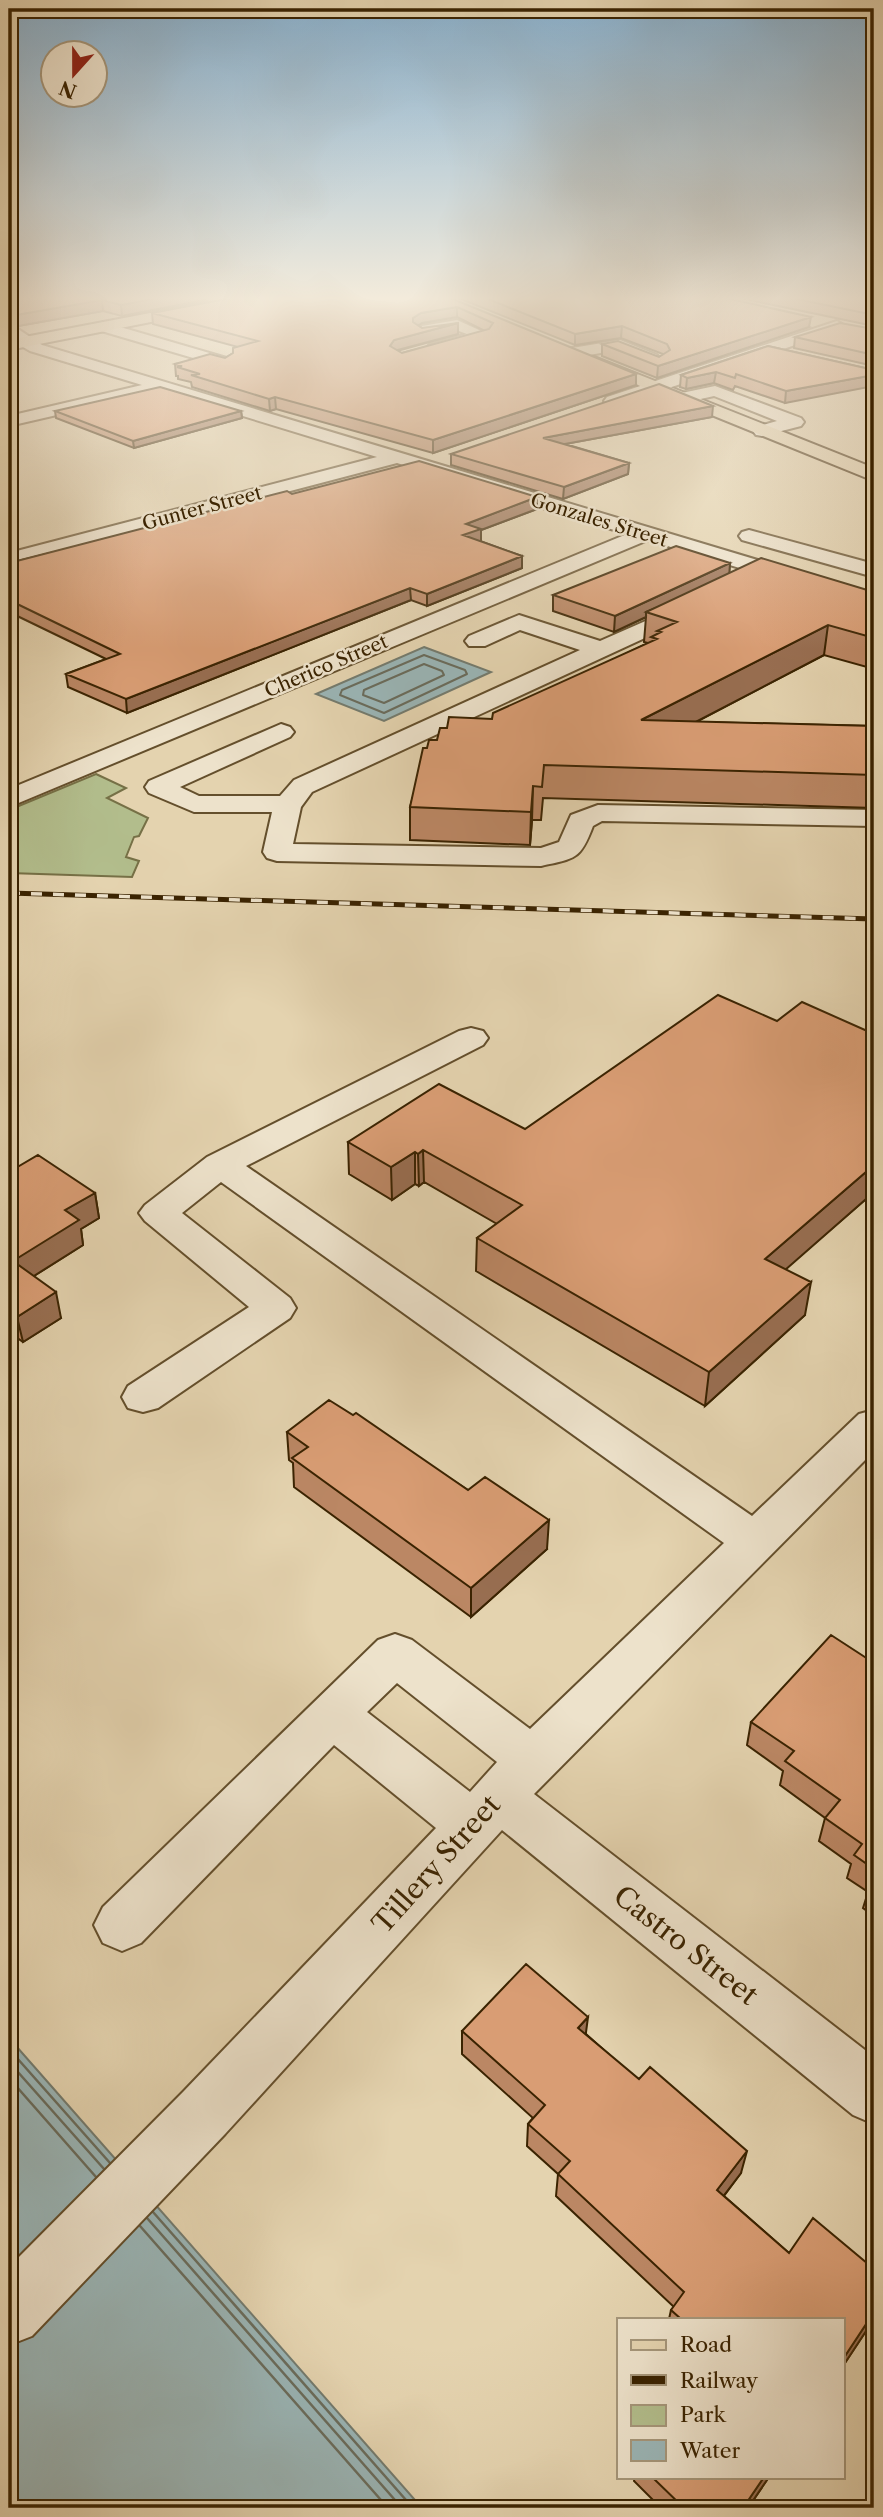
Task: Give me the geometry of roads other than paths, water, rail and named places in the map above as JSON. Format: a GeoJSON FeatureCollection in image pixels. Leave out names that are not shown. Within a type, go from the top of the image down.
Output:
{"type":"FeatureCollection","features":[{"type":"Feature","properties":{"kind":"main road"},"geometry":{"type":"LineString","coordinates":[[724,414],[874,475]]}},
{"type":"Feature","properties":{"kind":"street"},"geometry":{"type":"LineString","coordinates":[[9,421],[38,414]]}},
{"type":"Feature","properties":{"kind":"street","name":"Gonzales Street"},"geometry":{"type":"LineString","coordinates":[[250,414],[874,602]]}},
{"type":"Feature","properties":{"kind":"street"},"geometry":{"type":"LineString","coordinates":[[762,430],[795,422],[776,414]]}},
{"type":"Feature","properties":{"kind":"street"},"geometry":{"type":"LineString","coordinates":[[421,466],[446,457]]}},
{"type":"Feature","properties":{"kind":"street","name":"Gunter Street"},"geometry":{"type":"LineString","coordinates":[[9,559],[395,458]]}},
{"type":"Feature","properties":{"kind":"street","name":"Cherico Street"},"geometry":{"type":"LineString","coordinates":[[9,799],[644,534]]}},
{"type":"Feature","properties":{"kind":"street"},"geometry":{"type":"LineString","coordinates":[[749,536],[874,571]]}},
{"type":"Feature","properties":{"kind":"street"},"geometry":{"type":"LineString","coordinates":[[768,571],[603,650],[315,779],[292,794],[287,804],[277,852],[541,857],[560,853],[571,847],[581,821],[598,813],[874,818]]}},
{"type":"Feature","properties":{"kind":"street"},"geometry":{"type":"LineString","coordinates":[[477,640],[519,622],[603,650]]}},
{"type":"Feature","properties":{"kind":"street"},"geometry":{"type":"LineString","coordinates":[[282,732],[158,787],[194,804],[287,804]]}},
{"type":"Feature","properties":{"kind":"street"},"geometry":{"type":"LineString","coordinates":[[143,1397],[276,1308],[158,1213],[220,1165],[471,1038]]}},
{"type":"Feature","properties":{"kind":"street"},"geometry":{"type":"LineString","coordinates":[[220,1165],[756,1542]]}},
{"type":"Feature","properties":{"kind":"street","name":"Tillery Street"},"geometry":{"type":"LineString","coordinates":[[9,2313],[204,2113],[501,1794],[874,1425]]}},
{"type":"Feature","properties":{"kind":"street"},"geometry":{"type":"LineString","coordinates":[[122,1925],[395,1654],[501,1794]]}},
{"type":"Feature","properties":{"kind":"street"},"geometry":{"type":"LineString","coordinates":[[332,1714],[501,1794]]}},
{"type":"Feature","properties":{"kind":"street","name":"Castro Street"},"geometry":{"type":"LineString","coordinates":[[501,1794],[874,2094]]}},
{"type":"Feature","properties":{"kind":"water"},"geometry":{"type":"Polygon","coordinates":[[[424,647],[491,672],[384,721],[316,694],[424,647]]]}},
{"type":"Feature","properties":{"kind":"water"},"geometry":{"type":"Polygon","coordinates":[[[9,2038],[422,2508],[9,2508],[9,2038]]]}},
{"type":"Feature","properties":{"kind":"railway"},"geometry":{"type":"LineString","coordinates":[[9,893],[874,919]]}}]}
